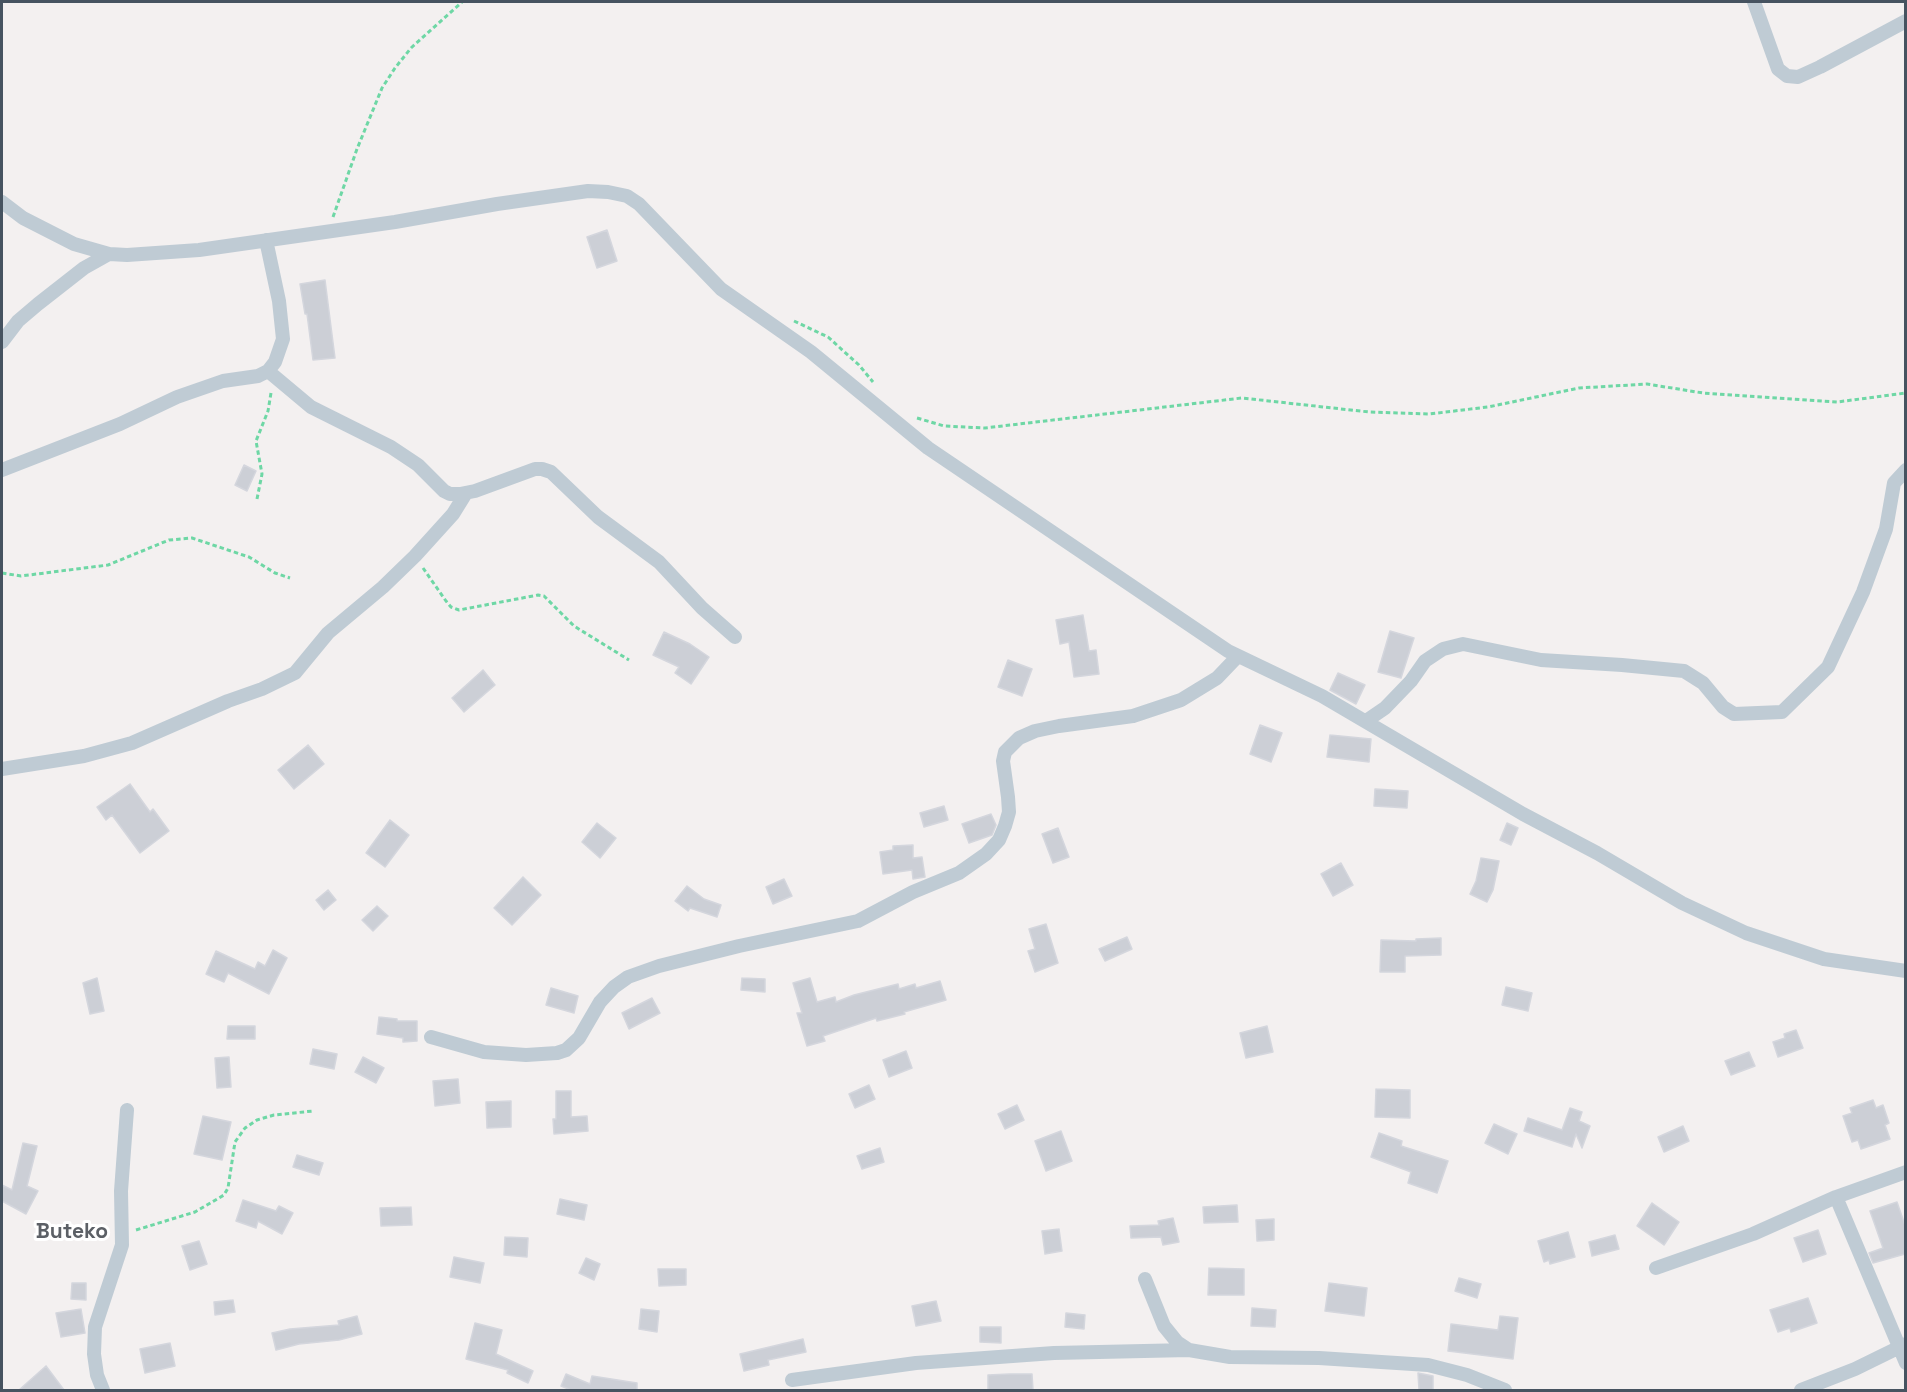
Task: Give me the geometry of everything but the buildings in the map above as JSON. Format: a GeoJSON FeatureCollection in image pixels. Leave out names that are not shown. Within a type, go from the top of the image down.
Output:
{"type":"FeatureCollection","features":[{"type":"Feature","properties":{"kind":"street"},"geometry":{"type":"LineString","coordinates":[[1754,2],[1778,69],[1787,76],[1798,77],[1820,67],[1905,21]]}},
{"type":"Feature","properties":{"kind":"street"},"geometry":{"type":"LineString","coordinates":[[2,202],[23,218],[74,244],[109,254],[127,255],[199,250],[588,191],[627,196],[639,204],[717,285],[811,352],[928,448],[1228,651],[1322,696],[1523,814],[1597,853],[1682,903],[1746,933],[1824,959],[1905,971]]}},
{"type":"Feature","properties":{"kind":"street"},"geometry":{"type":"LineString","coordinates":[[2,470],[120,424],[177,397],[223,381],[258,376],[269,372],[283,339],[279,301],[266,240]]}},
{"type":"Feature","properties":{"kind":"street"},"geometry":{"type":"LineString","coordinates":[[2,342],[18,321],[38,304],[84,268],[109,254]]}},
{"type":"Feature","properties":{"kind":"street"},"geometry":{"type":"LineString","coordinates":[[269,372],[311,407],[392,447],[418,465],[444,491],[455,494],[466,492],[535,469],[551,472],[598,517],[659,562],[702,608],[735,637]]}},
{"type":"Feature","properties":{"kind":"street"},"geometry":{"type":"LineString","coordinates":[[1366,721],[1385,708],[1411,681],[1425,661],[1443,649],[1463,644],[1541,660],[1684,671],[1703,683],[1724,707],[1734,714],[1782,712],[1828,667],[1863,592],[1886,529],[1894,483],[1905,470]]}},
{"type":"Feature","properties":{"kind":"street"},"geometry":{"type":"LineString","coordinates":[[2,769],[84,756],[123,746],[295,673],[328,633],[383,587],[415,556],[453,514],[466,492]]}},
{"type":"Feature","properties":{"kind":"street"},"geometry":{"type":"LineString","coordinates":[[431,1036],[484,1052],[557,1053],[566,1050],[579,1038],[600,1002],[614,987],[628,977],[659,966],[739,946],[858,921],[913,892],[958,873],[986,854],[999,840],[1008,812],[1003,761],[1005,752],[1019,738],[1035,731],[1059,726],[1133,716],[1180,700],[1217,678],[1238,656]]}},
{"type":"Feature","properties":{"kind":"street"},"geometry":{"type":"LineString","coordinates":[[103,1390],[97,1375],[94,1354],[95,1327],[122,1245],[121,1191],[127,1110]]}},
{"type":"Feature","properties":{"kind":"street"},"geometry":{"type":"LineString","coordinates":[[1656,1268],[1753,1234],[1836,1197],[1905,1172]]}},
{"type":"Feature","properties":{"kind":"street"},"geometry":{"type":"LineString","coordinates":[[1836,1197],[1902,1346],[1905,1363]]}},
{"type":"Feature","properties":{"kind":"street"},"geometry":{"type":"LineString","coordinates":[[1145,1279],[1164,1326],[1177,1342],[1189,1350]]}},
{"type":"Feature","properties":{"kind":"street"},"geometry":{"type":"LineString","coordinates":[[1801,1390],[1856,1369],[1902,1346]]}},
{"type":"Feature","properties":{"kind":"street"},"geometry":{"type":"LineString","coordinates":[[792,1380],[916,1363],[1054,1353],[1189,1350],[1230,1357],[1319,1358],[1428,1365],[1467,1375],[1505,1390]]}},
{"type":"Feature","properties":{"kind":"path"},"geometry":{"type":"LineString","coordinates":[[329,230],[339,197],[382,88],[411,48],[462,2]]}},
{"type":"Feature","properties":{"kind":"path"},"geometry":{"type":"LineString","coordinates":[[793,321],[828,337],[859,365],[878,388]]}},
{"type":"Feature","properties":{"kind":"path"},"geometry":{"type":"LineString","coordinates":[[257,499],[262,474],[256,441],[270,402],[269,372]]}},
{"type":"Feature","properties":{"kind":"path"},"geometry":{"type":"LineString","coordinates":[[908,414],[931,424],[964,429],[1242,398],[1369,412],[1429,414],[1488,407],[1579,388],[1609,385],[1647,384],[1703,393],[1837,402],[1905,393]]}},
{"type":"Feature","properties":{"kind":"path"},"geometry":{"type":"LineString","coordinates":[[2,573],[21,576],[108,565],[169,540],[192,538],[249,557],[275,573],[290,578]]}},
{"type":"Feature","properties":{"kind":"path"},"geometry":{"type":"LineString","coordinates":[[415,556],[452,607],[459,610],[541,595],[549,599],[574,626],[629,660]]}},
{"type":"Feature","properties":{"kind":"path"},"geometry":{"type":"LineString","coordinates":[[122,1233],[195,1212],[224,1195],[228,1188],[235,1142],[245,1128],[257,1120],[274,1115],[313,1111]]}},
{"type":"Feature","properties":{"kind":"district","name":"Buteko"},"geometry":{"type":"Point","coordinates":[72,1232]}}]}
